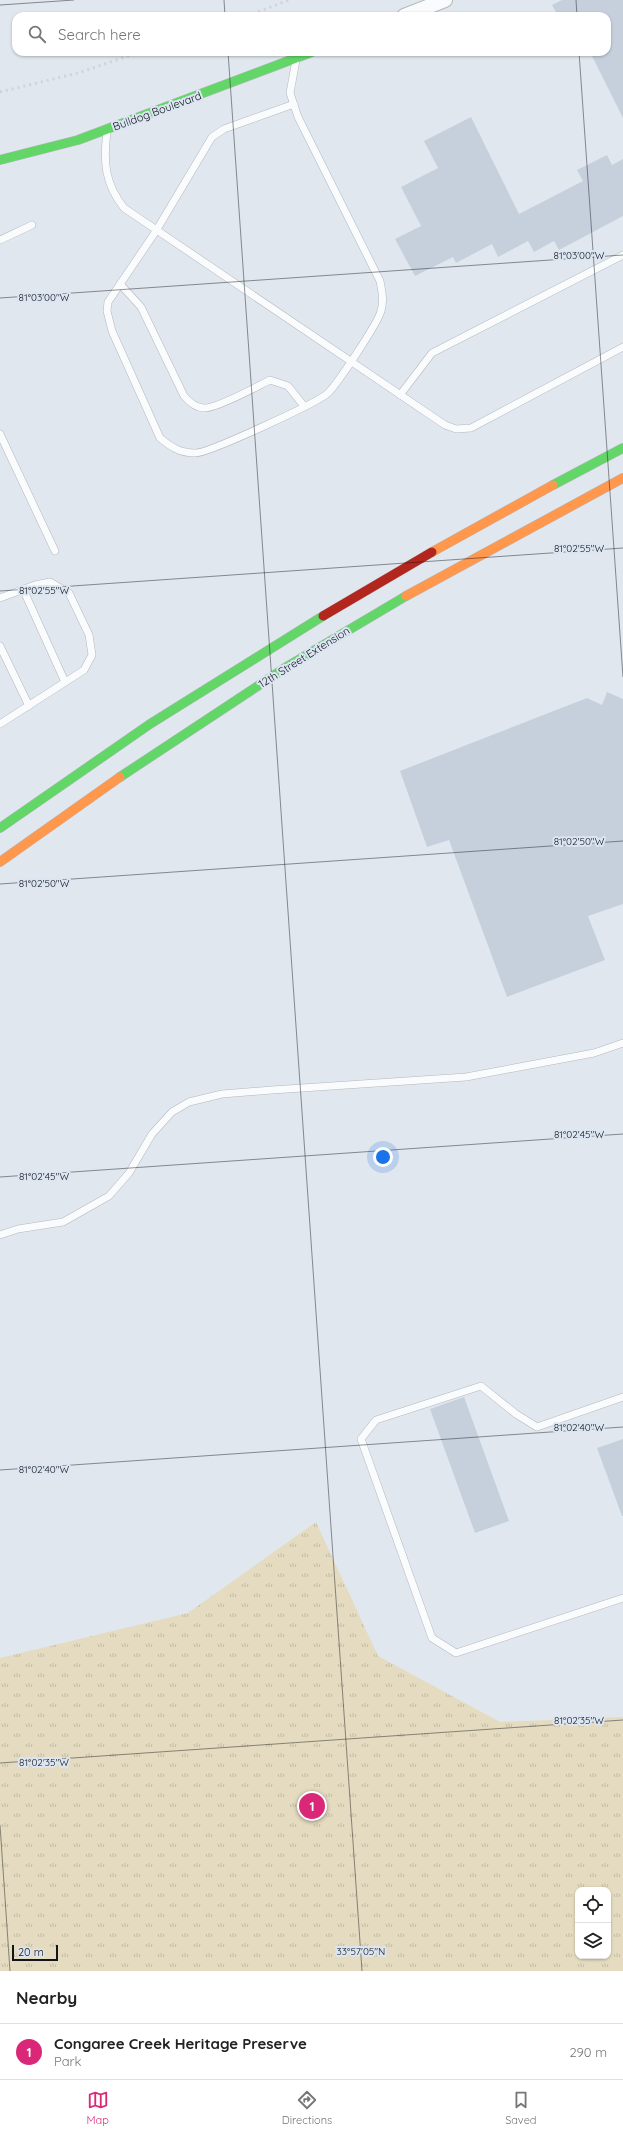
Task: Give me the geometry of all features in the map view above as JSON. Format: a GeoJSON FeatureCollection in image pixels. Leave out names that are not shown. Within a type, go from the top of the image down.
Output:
{"type":"FeatureCollection","features":[{"type":"Feature","properties":{"kind":"main road","name":"Bulldog Boulevard"},"geometry":{"type":"LineString","coordinates":[[0,160],[78,140],[302,56]]}},
{"type":"Feature","properties":{"kind":"main road"},"geometry":{"type":"LineString","coordinates":[[0,828],[49,793],[186,702],[322,615],[442,545],[623,448]]}},
{"type":"Feature","properties":{"kind":"main road","name":"12th Street Extension"},"geometry":{"type":"LineString","coordinates":[[0,862],[60,818],[202,721],[330,640],[481,553],[623,478]]}},
{"type":"Feature","properties":{"kind":"street"},"geometry":{"type":"LineString","coordinates":[[414,12],[445,0]]}},
{"type":"Feature","properties":{"kind":"lane"},"geometry":{"type":"LineString","coordinates":[[294,104],[224,129],[212,137],[156,231],[108,302],[106,310],[112,331],[160,438],[171,447],[182,452],[197,454],[216,448],[327,394],[351,362],[381,313],[383,298],[380,281],[298,117],[294,104],[290,93],[297,58]]}},
{"type":"Feature","properties":{"kind":"lane"},"geometry":{"type":"LineString","coordinates":[[107,130],[104,151],[105,169],[113,194],[124,208],[445,425],[456,429],[471,428],[623,347]]}},
{"type":"Feature","properties":{"kind":"lane"},"geometry":{"type":"LineString","coordinates":[[0,240],[32,225]]}},
{"type":"Feature","properties":{"kind":"lane"},"geometry":{"type":"LineString","coordinates":[[400,395],[432,353],[623,255]]}},
{"type":"Feature","properties":{"kind":"lane"},"geometry":{"type":"LineString","coordinates":[[120,284],[141,308],[184,396],[191,403],[204,408],[214,406],[270,380],[288,386],[304,406]]}},
{"type":"Feature","properties":{"kind":"lane"},"geometry":{"type":"LineString","coordinates":[[0,434],[55,551]]}},
{"type":"Feature","properties":{"kind":"lane"},"geometry":{"type":"LineString","coordinates":[[0,598],[23,589],[50,582],[69,592],[89,635],[92,655],[84,670],[0,724]]}},
{"type":"Feature","properties":{"kind":"lane"},"geometry":{"type":"LineString","coordinates":[[23,589],[65,682]]}},
{"type":"Feature","properties":{"kind":"lane"},"geometry":{"type":"LineString","coordinates":[[0,646],[29,706]]}},
{"type":"Feature","properties":{"kind":"lane"},"geometry":{"type":"LineString","coordinates":[[0,1235],[18,1228],[63,1222],[109,1196],[129,1173],[152,1134],[172,1112],[190,1102],[222,1094],[466,1077],[594,1054],[623,1043]]}},
{"type":"Feature","properties":{"kind":"lane"},"geometry":{"type":"LineString","coordinates":[[623,1397],[537,1427],[516,1414],[481,1386],[376,1420],[361,1439],[432,1638],[456,1653],[623,1598]]}},
{"type":"Feature","properties":{"kind":"green space"},"geometry":{"type":"Polygon","coordinates":[[[316,1522],[378,1656],[500,1722],[623,1717],[623,1971],[0,1971],[0,1658],[188,1613],[316,1522]]]}},
{"type":"Feature","properties":{"kind":"building"},"geometry":{"type":"Polygon","coordinates":[[[562,0],[623,0],[623,118],[592,56],[611,56],[611,12],[556,12],[552,5],[562,0]]]}},
{"type":"Feature","properties":{"kind":"building"},"geometry":{"type":"Polygon","coordinates":[[[471,117],[519,214],[583,181],[577,170],[607,155],[612,165],[623,159],[623,216],[559,250],[554,241],[534,252],[528,241],[498,257],[492,244],[456,263],[453,257],[415,276],[395,239],[421,226],[401,187],[438,168],[424,141],[471,117]]]}},
{"type":"Feature","properties":{"kind":"building"},"geometry":{"type":"Polygon","coordinates":[[[607,692],[623,699],[623,904],[588,916],[605,960],[507,997],[449,840],[427,847],[400,771],[587,698],[602,705],[607,692]]]}},
{"type":"Feature","properties":{"kind":"building"},"geometry":{"type":"Polygon","coordinates":[[[464,1397],[509,1521],[475,1533],[430,1409],[464,1397]]]}},
{"type":"Feature","properties":{"kind":"building"},"geometry":{"type":"Polygon","coordinates":[[[623,1439],[623,1516],[622,1516],[597,1448],[623,1439]]]}},
{"type":"Feature","properties":{"kind":"railway"},"geometry":{"type":"LineString","coordinates":[[258,12],[289,0]]}},
{"type":"Feature","properties":{"kind":"railway"},"geometry":{"type":"LineString","coordinates":[[0,92],[78,73],[128,56]]}},
{"type":"Feature","properties":{"kind":"traffic: fast"},"geometry":{"type":"LineString","coordinates":[[0,160],[78,140],[301,56]]}},
{"type":"Feature","properties":{"kind":"traffic: fast"},"geometry":{"type":"LineString","coordinates":[[553,485],[623,448]]}},
{"type":"Feature","properties":{"kind":"traffic: fast"},"geometry":{"type":"LineString","coordinates":[[120,777],[288,666],[406,596]]}},
{"type":"Feature","properties":{"kind":"traffic: fast"},"geometry":{"type":"LineString","coordinates":[[0,828],[150,724],[323,616]]}},
{"type":"Feature","properties":{"kind":"traffic: slow"},"geometry":{"type":"LineString","coordinates":[[406,596],[623,478]]}},
{"type":"Feature","properties":{"kind":"traffic: slow"},"geometry":{"type":"LineString","coordinates":[[432,552],[553,485]]}},
{"type":"Feature","properties":{"kind":"traffic: slow"},"geometry":{"type":"LineString","coordinates":[[0,862],[120,777]]}},
{"type":"Feature","properties":{"kind":"traffic: jam"},"geometry":{"type":"LineString","coordinates":[[323,616],[432,552]]}},
{"type":"Feature","properties":{"kind":"place","name":"Congaree Creek Heritage Preserve"},"geometry":{"type":"Point","coordinates":[312,1806]}}]}
